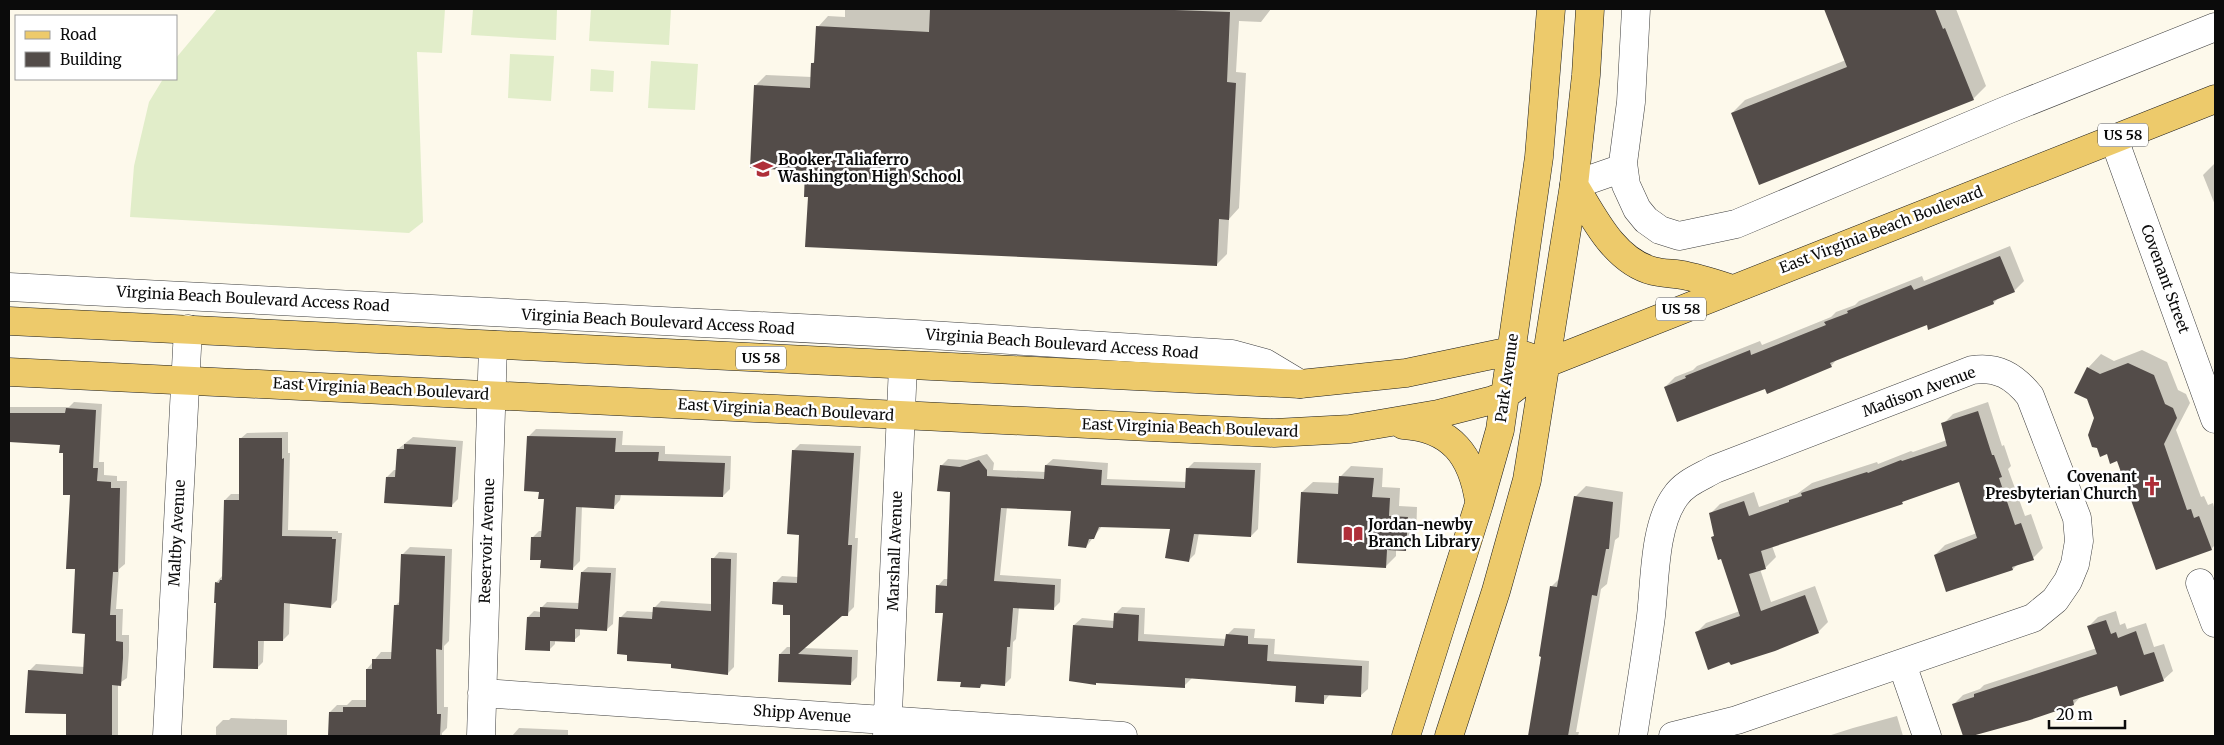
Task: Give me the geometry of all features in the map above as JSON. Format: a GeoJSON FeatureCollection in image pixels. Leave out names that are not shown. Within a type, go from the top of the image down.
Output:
{"type":"FeatureCollection","features":[{"type":"Feature","properties":{"kind":"main road","name":"Park Avenue"},"geometry":{"type":"LineString","coordinates":[[1406,736],[1479,504],[1500,430],[1539,157],[1550,9]]}},
{"type":"Feature","properties":{"kind":"main road"},"geometry":{"type":"LineString","coordinates":[[1449,736],[1496,591],[1527,480],[1574,185],[1586,75],[1590,9]]}},
{"type":"Feature","properties":{"kind":"main road","name":"East Virginia Beach Boulevard"},"geometry":{"type":"LineString","coordinates":[[9,372],[1274,433],[1315,432],[1382,424],[1438,414],[1504,396],[1547,363],[2215,99]]}},
{"type":"Feature","properties":{"kind":"main road"},"geometry":{"type":"LineString","coordinates":[[1574,185],[1595,220],[1620,252],[1633,262],[1652,271],[1688,276],[1732,289]]}},
{"type":"Feature","properties":{"kind":"main road","name":"US 58"},"geometry":{"type":"LineString","coordinates":[[9,321],[1300,384],[1406,373],[1511,351]]}},
{"type":"Feature","properties":{"kind":"main road"},"geometry":{"type":"LineString","coordinates":[[1511,351],[1547,363]]}},
{"type":"Feature","properties":{"kind":"main road"},"geometry":{"type":"LineString","coordinates":[[1382,424],[1422,426],[1441,434],[1457,446],[1476,482],[1479,504]]}},
{"type":"Feature","properties":{"kind":"street"},"geometry":{"type":"LineString","coordinates":[[1636,9],[1631,102],[1623,168],[1626,185],[1637,209],[1646,220],[1660,230],[1679,236],[1736,224],[2007,110],[2215,27]]}},
{"type":"Feature","properties":{"kind":"street","name":"Covenant Street"},"geometry":{"type":"LineString","coordinates":[[2114,139],[2215,419]]}},
{"type":"Feature","properties":{"kind":"street"},"geometry":{"type":"LineString","coordinates":[[1574,185],[1623,168]]}},
{"type":"Feature","properties":{"kind":"street","name":"Virginia Beach Boulevard Access Road"},"geometry":{"type":"LineString","coordinates":[[9,287],[914,334],[1232,354],[1265,363],[1300,384]]}},
{"type":"Feature","properties":{"kind":"street","name":"Maltby Avenue"},"geometry":{"type":"LineString","coordinates":[[167,736],[188,329]]}},
{"type":"Feature","properties":{"kind":"street","name":"Reservoir Avenue"},"geometry":{"type":"LineString","coordinates":[[481,736],[493,345]]}},
{"type":"Feature","properties":{"kind":"street","name":"Marshall Avenue"},"geometry":{"type":"LineString","coordinates":[[888,728],[903,366]]}},
{"type":"Feature","properties":{"kind":"street","name":"Madison Avenue"},"geometry":{"type":"LineString","coordinates":[[1633,736],[1651,616],[1658,542],[1668,511],[1675,497],[1688,484],[1715,469],[1972,370],[1983,368],[2004,372],[2018,382],[2030,396],[2077,518],[2079,541],[2075,564],[2068,581],[2055,600],[2033,618],[1736,720],[1673,736]]}},
{"type":"Feature","properties":{"kind":"street"},"geometry":{"type":"LineString","coordinates":[[2200,583],[2215,622]]}},
{"type":"Feature","properties":{"kind":"street"},"geometry":{"type":"LineString","coordinates":[[1902,664],[1927,736]]}},
{"type":"Feature","properties":{"kind":"street","name":"Shipp Avenue"},"geometry":{"type":"LineString","coordinates":[[482,693],[888,728],[1123,736]]}},
{"type":"Feature","properties":{"kind":"green space"},"geometry":{"type":"Polygon","coordinates":[[[217,9],[445,9],[442,53],[417,52],[423,222],[409,233],[130,217],[134,166],[149,102],[162,80],[178,80],[178,56],[217,9]]]}},
{"type":"Feature","properties":{"kind":"green space"},"geometry":{"type":"Polygon","coordinates":[[[473,9],[557,9],[556,40],[471,35],[473,9]]]}},
{"type":"Feature","properties":{"kind":"green space"},"geometry":{"type":"Polygon","coordinates":[[[591,9],[671,9],[669,45],[589,41],[591,9]]]}},
{"type":"Feature","properties":{"kind":"green space"},"geometry":{"type":"Polygon","coordinates":[[[510,54],[554,56],[551,101],[508,98],[510,54]]]}},
{"type":"Feature","properties":{"kind":"green space"},"geometry":{"type":"Polygon","coordinates":[[[651,61],[698,64],[695,110],[648,108],[651,61]]]}},
{"type":"Feature","properties":{"kind":"green space"},"geometry":{"type":"Polygon","coordinates":[[[591,69],[614,71],[613,92],[590,91],[591,69]]]}},
{"type":"Feature","properties":{"kind":"building"},"geometry":{"type":"Polygon","coordinates":[[[930,9],[1147,9],[1230,12],[1227,82],[1236,83],[1229,220],[1219,219],[1217,266],[805,247],[808,197],[804,197],[805,171],[750,168],[754,85],[810,88],[811,63],[814,63],[816,26],[929,32],[930,9]]]}},
{"type":"Feature","properties":{"kind":"building"},"geometry":{"type":"Polygon","coordinates":[[[1824,9],[1935,9],[1943,29],[1945,28],[1974,100],[1759,185],[1731,113],[1847,67],[1824,9]]]}},
{"type":"Feature","properties":{"kind":"building"},"geometry":{"type":"Polygon","coordinates":[[[2000,256],[2015,292],[1993,301],[1994,304],[1928,330],[1927,325],[1830,363],[1832,367],[1767,394],[1765,389],[1677,422],[1664,387],[1686,378],[1685,376],[1750,350],[1751,355],[1826,325],[1824,322],[1848,313],[1847,311],[1911,285],[1914,290],[2000,256]]]}},
{"type":"Feature","properties":{"kind":"building","name":"Covenant Presbyterian Church"},"geometry":{"type":"Polygon","coordinates":[[[2128,363],[2154,375],[2165,404],[2173,408],[2177,418],[2164,444],[2187,510],[2191,509],[2194,518],[2199,516],[2212,550],[2156,570],[2117,461],[2110,464],[2107,454],[2100,457],[2097,448],[2092,447],[2088,435],[2094,418],[2087,399],[2074,393],[2087,367],[2100,374],[2128,363]]]}},
{"type":"Feature","properties":{"kind":"building"},"geometry":{"type":"Polygon","coordinates":[[[66,408],[96,410],[93,468],[98,468],[97,481],[111,482],[111,488],[120,488],[118,572],[113,572],[110,615],[116,615],[116,641],[123,642],[123,658],[121,686],[112,685],[112,736],[66,736],[66,714],[25,713],[28,670],[83,674],[85,634],[72,633],[75,569],[66,569],[70,495],[63,495],[63,453],[59,453],[60,445],[9,442],[9,413],[65,413],[66,408]]]}},
{"type":"Feature","properties":{"kind":"building"},"geometry":{"type":"Polygon","coordinates":[[[1978,411],[1992,455],[1994,455],[2002,477],[1999,478],[2015,525],[2021,523],[2034,560],[2012,567],[2013,570],[1946,592],[1934,555],[1977,538],[1959,482],[1902,502],[1903,504],[1761,551],[1766,569],[1749,574],[1761,611],[1805,595],[1819,633],[1775,651],[1731,665],[1729,662],[1708,670],[1695,632],[1740,616],[1721,559],[1718,560],[1711,537],[1714,536],[1709,513],[1744,501],[1749,516],[1789,502],[1789,500],[1802,496],[1801,493],[1947,446],[1941,423],[1978,411]]]}},
{"type":"Feature","properties":{"kind":"building"},"geometry":{"type":"Polygon","coordinates":[[[527,436],[616,438],[615,452],[659,452],[658,461],[725,463],[723,497],[615,495],[614,509],[576,507],[573,570],[540,568],[541,560],[530,560],[531,537],[541,537],[544,499],[538,499],[539,492],[524,491],[527,436]]]}},
{"type":"Feature","properties":{"kind":"building"},"geometry":{"type":"Polygon","coordinates":[[[239,438],[282,438],[282,459],[284,458],[282,536],[332,537],[332,539],[336,539],[331,608],[284,603],[283,641],[258,641],[258,669],[213,668],[215,582],[219,583],[222,580],[224,500],[239,500],[239,438]]]}},
{"type":"Feature","properties":{"kind":"building"},"geometry":{"type":"Polygon","coordinates":[[[404,444],[456,447],[452,507],[384,503],[386,477],[395,477],[397,449],[404,449],[404,444]]]}},
{"type":"Feature","properties":{"kind":"building"},"geometry":{"type":"Polygon","coordinates":[[[792,450],[854,453],[848,545],[852,545],[848,616],[842,616],[798,654],[852,657],[851,685],[778,682],[779,654],[790,654],[790,615],[783,615],[783,605],[772,604],[773,582],[797,583],[799,535],[787,534],[792,450]]]}},
{"type":"Feature","properties":{"kind":"building"},"geometry":{"type":"Polygon","coordinates":[[[979,460],[987,470],[987,476],[1044,479],[1045,465],[1102,470],[1101,485],[1185,488],[1186,468],[1255,470],[1251,537],[1194,534],[1189,562],[1165,558],[1170,529],[1099,527],[1094,539],[1089,539],[1086,548],[1068,546],[1071,511],[1001,508],[994,581],[1055,585],[1054,610],[1013,608],[1010,647],[1007,647],[1005,686],[981,684],[980,688],[960,687],[961,682],[937,681],[943,613],[935,613],[936,585],[947,586],[950,492],[937,491],[940,465],[960,467],[979,460]]]}},
{"type":"Feature","properties":{"kind":"building","name":"Jordan-newby Branch Library"},"geometry":{"type":"Polygon","coordinates":[[[1339,476],[1374,478],[1372,497],[1390,498],[1389,516],[1408,517],[1406,551],[1387,550],[1386,568],[1297,563],[1301,492],[1338,494],[1339,476]]]}},
{"type":"Feature","properties":{"kind":"building"},"geometry":{"type":"Polygon","coordinates":[[[1574,496],[1613,502],[1609,549],[1606,549],[1597,596],[1592,595],[1568,736],[1528,736],[1550,586],[1557,587],[1574,496]]]}},
{"type":"Feature","properties":{"kind":"building"},"geometry":{"type":"Polygon","coordinates":[[[401,554],[445,556],[442,650],[436,649],[437,714],[441,714],[440,736],[328,736],[329,712],[343,712],[343,707],[366,707],[366,669],[372,669],[372,659],[391,659],[394,605],[399,605],[401,554]]]}},
{"type":"Feature","properties":{"kind":"building"},"geometry":{"type":"Polygon","coordinates":[[[711,558],[731,559],[728,675],[671,668],[671,664],[627,661],[627,655],[617,654],[619,617],[652,619],[653,607],[711,611],[711,558]]]}},
{"type":"Feature","properties":{"kind":"building"},"geometry":{"type":"Polygon","coordinates":[[[581,572],[611,573],[607,631],[575,629],[575,642],[550,641],[550,651],[525,650],[527,617],[540,617],[540,607],[578,609],[581,572]]]}},
{"type":"Feature","properties":{"kind":"building"},"geometry":{"type":"Polygon","coordinates":[[[1114,613],[1139,615],[1138,641],[1224,646],[1226,634],[1248,636],[1248,644],[1268,645],[1267,661],[1362,666],[1361,697],[1324,695],[1324,704],[1295,702],[1296,686],[1185,678],[1185,688],[1096,683],[1096,685],[1069,681],[1073,625],[1113,628],[1114,613]]]}},
{"type":"Feature","properties":{"kind":"building"},"geometry":{"type":"Polygon","coordinates":[[[2106,620],[2111,634],[2116,632],[2118,638],[2136,631],[2144,655],[2154,652],[2164,681],[2120,696],[2117,686],[2073,700],[2074,705],[2030,720],[1972,736],[1963,736],[1952,704],[1974,697],[1974,694],[2097,654],[2087,626],[2106,620]]]}},
{"type":"Feature","properties":{"kind":"place","name":"Booker Taliaferro Washington High School"},"geometry":{"type":"Point","coordinates":[763,169]}},
{"type":"Feature","properties":{"kind":"place","name":"Covenant Presbyterian Church"},"geometry":{"type":"Point","coordinates":[2152,486]}},
{"type":"Feature","properties":{"kind":"place","name":"Jordan-newby Branch Library"},"geometry":{"type":"Point","coordinates":[1353,534]}}]}
